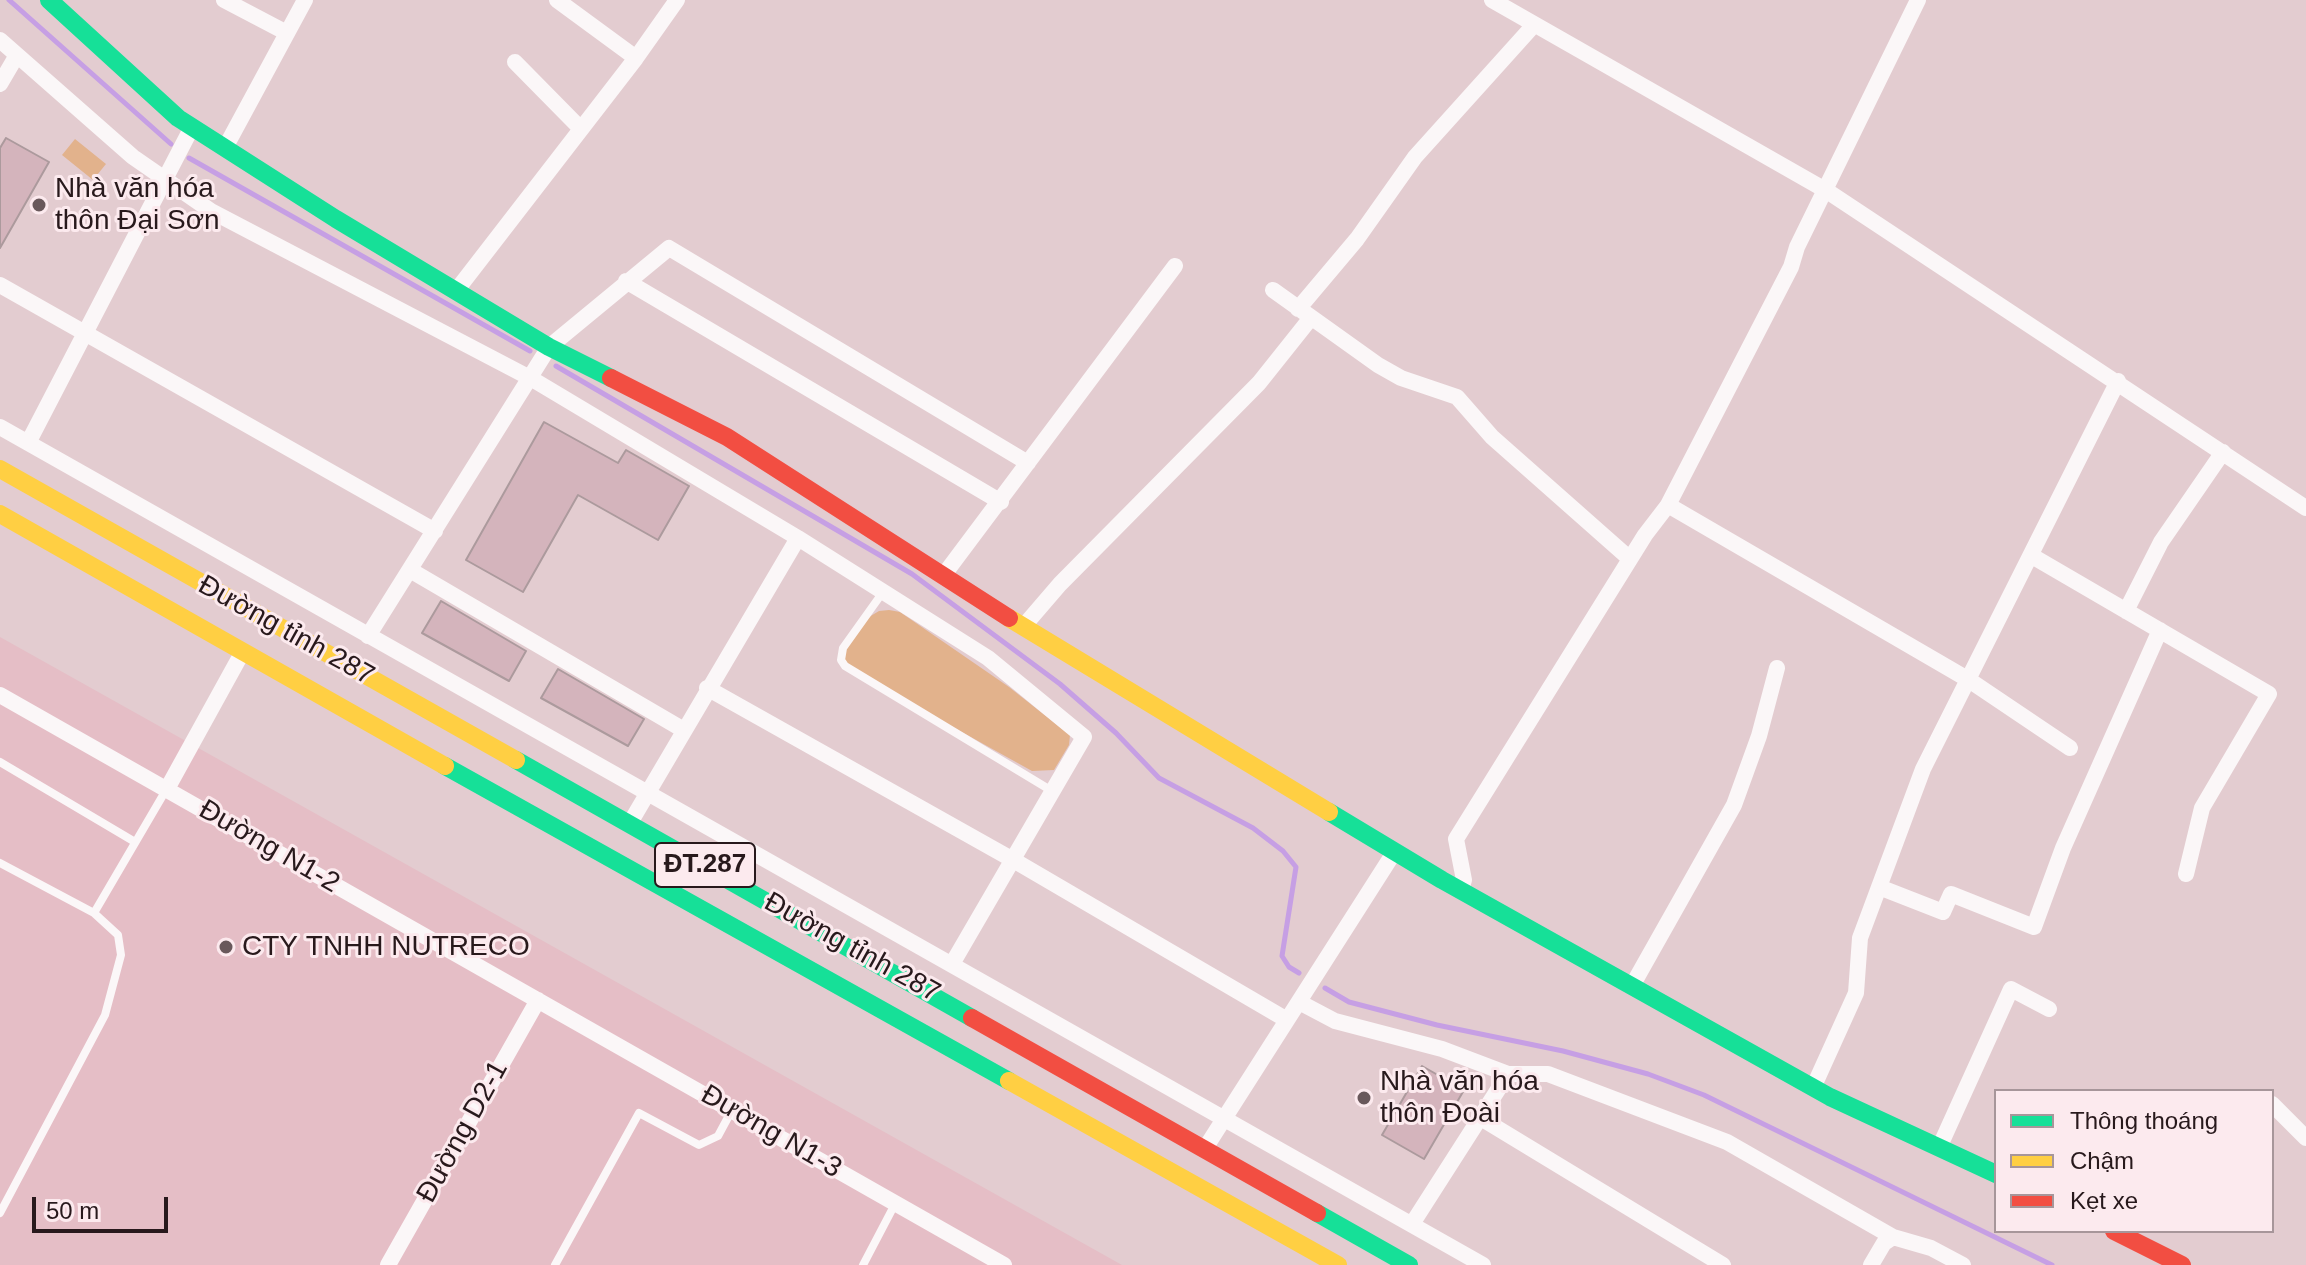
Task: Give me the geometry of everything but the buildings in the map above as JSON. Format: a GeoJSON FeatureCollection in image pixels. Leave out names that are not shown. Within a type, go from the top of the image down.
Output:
{"type":"FeatureCollection","features":[{"type":"Feature","properties":{"kind":"main road"},"geometry":{"type":"LineString","coordinates":[[49,0],[192,127],[456,291],[549,347],[727,437],[1023,627],[1461,890],[1813,1088],[1994,1173]]}},
{"type":"Feature","properties":{"kind":"main road","name":"Đường tỉnh 287"},"geometry":{"type":"LineString","coordinates":[[0,469],[336,682],[1338,1265]]}},
{"type":"Feature","properties":{"kind":"main road","name":"Đường tỉnh 287"},"geometry":{"type":"LineString","coordinates":[[0,514],[242,653],[336,682],[630,823],[1206,1147],[1409,1265]]}},
{"type":"Feature","properties":{"kind":"main road"},"geometry":{"type":"LineString","coordinates":[[2118,1233],[2182,1265]]}},
{"type":"Feature","properties":{"kind":"street"},"geometry":{"type":"LineString","coordinates":[[224,0],[287,33]]}},
{"type":"Feature","properties":{"kind":"street"},"geometry":{"type":"LineString","coordinates":[[225,148],[305,0]]}},
{"type":"Feature","properties":{"kind":"street"},"geometry":{"type":"LineString","coordinates":[[557,0],[636,58]]}},
{"type":"Feature","properties":{"kind":"street"},"geometry":{"type":"LineString","coordinates":[[456,291],[636,58],[677,0]]}},
{"type":"Feature","properties":{"kind":"street"},"geometry":{"type":"LineString","coordinates":[[1492,0],[1827,191],[2306,508]]}},
{"type":"Feature","properties":{"kind":"street"},"geometry":{"type":"LineString","coordinates":[[1461,890],[1464,880],[1456,839],[1630,559],[1668,505],[1827,191],[1918,0]]}},
{"type":"Feature","properties":{"kind":"street"},"geometry":{"type":"LineString","coordinates":[[1023,627],[1079,564],[1259,383],[1415,157],[1533,26]]}},
{"type":"Feature","properties":{"kind":"street"},"geometry":{"type":"LineString","coordinates":[[0,40],[133,157],[211,211],[532,379],[798,538],[988,658],[1084,737],[1015,861],[952,964]]}},
{"type":"Feature","properties":{"kind":"street"},"geometry":{"type":"LineString","coordinates":[[0,84],[17,55]]}},
{"type":"Feature","properties":{"kind":"street"},"geometry":{"type":"LineString","coordinates":[[515,62],[581,129]]}},
{"type":"Feature","properties":{"kind":"street"},"geometry":{"type":"LineString","coordinates":[[28,443],[192,127]]}},
{"type":"Feature","properties":{"kind":"street"},"geometry":{"type":"LineString","coordinates":[[368,636],[532,379],[549,347],[669,248],[1028,463]]}},
{"type":"Feature","properties":{"kind":"street"},"geometry":{"type":"LineString","coordinates":[[943,576],[1175,266]]}},
{"type":"Feature","properties":{"kind":"street"},"geometry":{"type":"LineString","coordinates":[[626,281],[1001,502]]}},
{"type":"Feature","properties":{"kind":"street"},"geometry":{"type":"LineString","coordinates":[[0,285],[435,531]]}},
{"type":"Feature","properties":{"kind":"street"},"geometry":{"type":"LineString","coordinates":[[1273,290],[1401,378],[1457,397],[1492,437],[1630,559]]}},
{"type":"Feature","properties":{"kind":"street"},"geometry":{"type":"LineString","coordinates":[[1813,1088],[1856,993],[1860,938],[1923,769],[2118,381]]}},
{"type":"Feature","properties":{"kind":"street"},"geometry":{"type":"LineString","coordinates":[[0,427],[1483,1265]]}},
{"type":"Feature","properties":{"kind":"street"},"geometry":{"type":"LineString","coordinates":[[2126,611],[2161,542],[2223,452]]}},
{"type":"Feature","properties":{"kind":"street"},"geometry":{"type":"LineString","coordinates":[[1668,505],[1969,680],[2070,748]]}},
{"type":"Feature","properties":{"kind":"street"},"geometry":{"type":"LineString","coordinates":[[630,823],[646,790],[798,538]]}},
{"type":"Feature","properties":{"kind":"street"},"geometry":{"type":"LineString","coordinates":[[2032,556],[2269,694],[2202,808],[2186,874]]}},
{"type":"Feature","properties":{"kind":"street"},"geometry":{"type":"LineString","coordinates":[[410,570],[682,729]]}},
{"type":"Feature","properties":{"kind":"street"},"geometry":{"type":"LineString","coordinates":[[1879,887],[1943,912],[1951,894],[2034,927],[2063,848],[2160,630]]}},
{"type":"Feature","properties":{"kind":"street"},"geometry":{"type":"LineString","coordinates":[[167,789],[242,653]]}},
{"type":"Feature","properties":{"kind":"street"},"geometry":{"type":"LineString","coordinates":[[1632,986],[1734,805],[1759,736],[1777,668]]}},
{"type":"Feature","properties":{"kind":"street"},"geometry":{"type":"LineString","coordinates":[[707,688],[1015,861],[1287,1020]]}},
{"type":"Feature","properties":{"kind":"street","name":"Đường N1-2"},"geometry":{"type":"LineString","coordinates":[[0,695],[538,1000]]}},
{"type":"Feature","properties":{"kind":"street"},"geometry":{"type":"LineString","coordinates":[[1206,1147],[1395,851]]}},
{"type":"Feature","properties":{"kind":"street"},"geometry":{"type":"LineString","coordinates":[[1939,1148],[2011,989],[2049,1009]]}},
{"type":"Feature","properties":{"kind":"street","name":"Đường N1-3"},"geometry":{"type":"LineString","coordinates":[[538,1000],[1004,1265]]}},
{"type":"Feature","properties":{"kind":"street","name":"Đường D2-1"},"geometry":{"type":"LineString","coordinates":[[388,1265],[538,1000]]}},
{"type":"Feature","properties":{"kind":"street"},"geometry":{"type":"LineString","coordinates":[[1299,1002],[1335,1021],[1442,1049],[1508,1074],[1548,1074],[1727,1142],[1893,1237],[1931,1248],[1963,1265]]}},
{"type":"Feature","properties":{"kind":"street"},"geometry":{"type":"LineString","coordinates":[[1412,1224],[1508,1074]]}},
{"type":"Feature","properties":{"kind":"street"},"geometry":{"type":"LineString","coordinates":[[2274,1106],[2306,1138]]}},
{"type":"Feature","properties":{"kind":"street"},"geometry":{"type":"LineString","coordinates":[[1479,1117],[1723,1265]]}},
{"type":"Feature","properties":{"kind":"street"},"geometry":{"type":"LineString","coordinates":[[1871,1265],[1884,1243],[1893,1237]]}},
{"type":"Feature","properties":{"kind":"lane"},"geometry":{"type":"LineString","coordinates":[[883,591],[843,648],[841,660],[845,666],[1054,793]]}},
{"type":"Feature","properties":{"kind":"lane"},"geometry":{"type":"LineString","coordinates":[[0,762],[135,842]]}},
{"type":"Feature","properties":{"kind":"lane"},"geometry":{"type":"LineString","coordinates":[[94,913],[167,789]]}},
{"type":"Feature","properties":{"kind":"lane"},"geometry":{"type":"LineString","coordinates":[[0,863],[94,913],[118,935],[121,955],[105,1015],[0,1213]]}},
{"type":"Feature","properties":{"kind":"lane"},"geometry":{"type":"LineString","coordinates":[[555,1265],[639,1113],[699,1145],[718,1136],[732,1110]]}},
{"type":"Feature","properties":{"kind":"lane"},"geometry":{"type":"LineString","coordinates":[[863,1265],[895,1204]]}},
{"type":"Feature","properties":{"kind":"shaded area"},"geometry":{"type":"Polygon","coordinates":[[[75,139],[106,164],[93,180],[62,155],[75,139]]]}},
{"type":"Feature","properties":{"kind":"shaded area"},"geometry":{"type":"Polygon","coordinates":[[[879,611],[900,612],[1009,687],[1070,735],[1069,745],[1054,770],[1032,771],[852,671],[842,655],[864,620],[879,611]]]}},
{"type":"Feature","properties":{"kind":"shaded area"},"geometry":{"type":"Polygon","coordinates":[[[0,637],[1122,1265],[0,1265],[0,637]]]}},
{"type":"Feature","properties":{"kind":"waterway"},"geometry":{"type":"LineString","coordinates":[[9,0],[171,144]]}},
{"type":"Feature","properties":{"kind":"waterway"},"geometry":{"type":"LineString","coordinates":[[189,158],[530,351]]}},
{"type":"Feature","properties":{"kind":"waterway"},"geometry":{"type":"LineString","coordinates":[[556,366],[912,574],[1060,684],[1116,733],[1159,778],[1253,828],[1283,851],[1296,867],[1282,956],[1289,967],[1299,973]]}},
{"type":"Feature","properties":{"kind":"waterway"},"geometry":{"type":"LineString","coordinates":[[1325,988],[1349,1002],[1437,1025],[1563,1051],[1648,1074],[1704,1095],[2052,1265]]}},
{"type":"Feature","properties":{"kind":"traffic: fast"},"geometry":{"type":"LineString","coordinates":[[49,0],[178,118],[336,219],[549,347],[611,378]]}},
{"type":"Feature","properties":{"kind":"traffic: fast"},"geometry":{"type":"LineString","coordinates":[[516,760],[972,1018]]}},
{"type":"Feature","properties":{"kind":"traffic: fast"},"geometry":{"type":"LineString","coordinates":[[445,766],[1009,1081]]}},
{"type":"Feature","properties":{"kind":"traffic: fast"},"geometry":{"type":"LineString","coordinates":[[1329,812],[1442,880],[1830,1097],[1994,1173]]}},
{"type":"Feature","properties":{"kind":"traffic: fast"},"geometry":{"type":"LineString","coordinates":[[1317,1213],[1409,1265]]}},
{"type":"Feature","properties":{"kind":"traffic: slow"},"geometry":{"type":"LineString","coordinates":[[0,469],[516,760]]}},
{"type":"Feature","properties":{"kind":"traffic: slow"},"geometry":{"type":"LineString","coordinates":[[0,514],[445,766]]}},
{"type":"Feature","properties":{"kind":"traffic: slow"},"geometry":{"type":"LineString","coordinates":[[1009,618],[1329,812]]}},
{"type":"Feature","properties":{"kind":"traffic: slow"},"geometry":{"type":"LineString","coordinates":[[1009,1081],[1338,1265]]}},
{"type":"Feature","properties":{"kind":"traffic: jam"},"geometry":{"type":"LineString","coordinates":[[611,378],[727,437],[1009,618]]}},
{"type":"Feature","properties":{"kind":"traffic: jam"},"geometry":{"type":"LineString","coordinates":[[972,1018],[1317,1213]]}},
{"type":"Feature","properties":{"kind":"traffic: jam"},"geometry":{"type":"LineString","coordinates":[[2118,1233],[2182,1265]]}},
{"type":"Feature","properties":{"kind":"place","name":"Nhà văn hóa thôn Đại Sơn"},"geometry":{"type":"Point","coordinates":[39,205]}},
{"type":"Feature","properties":{"kind":"place","name":"CTY TNHH NUTRECO"},"geometry":{"type":"Point","coordinates":[226,947]}},
{"type":"Feature","properties":{"kind":"place","name":"Nhà văn hóa thôn Đoài"},"geometry":{"type":"Point","coordinates":[1364,1098]}}]}
